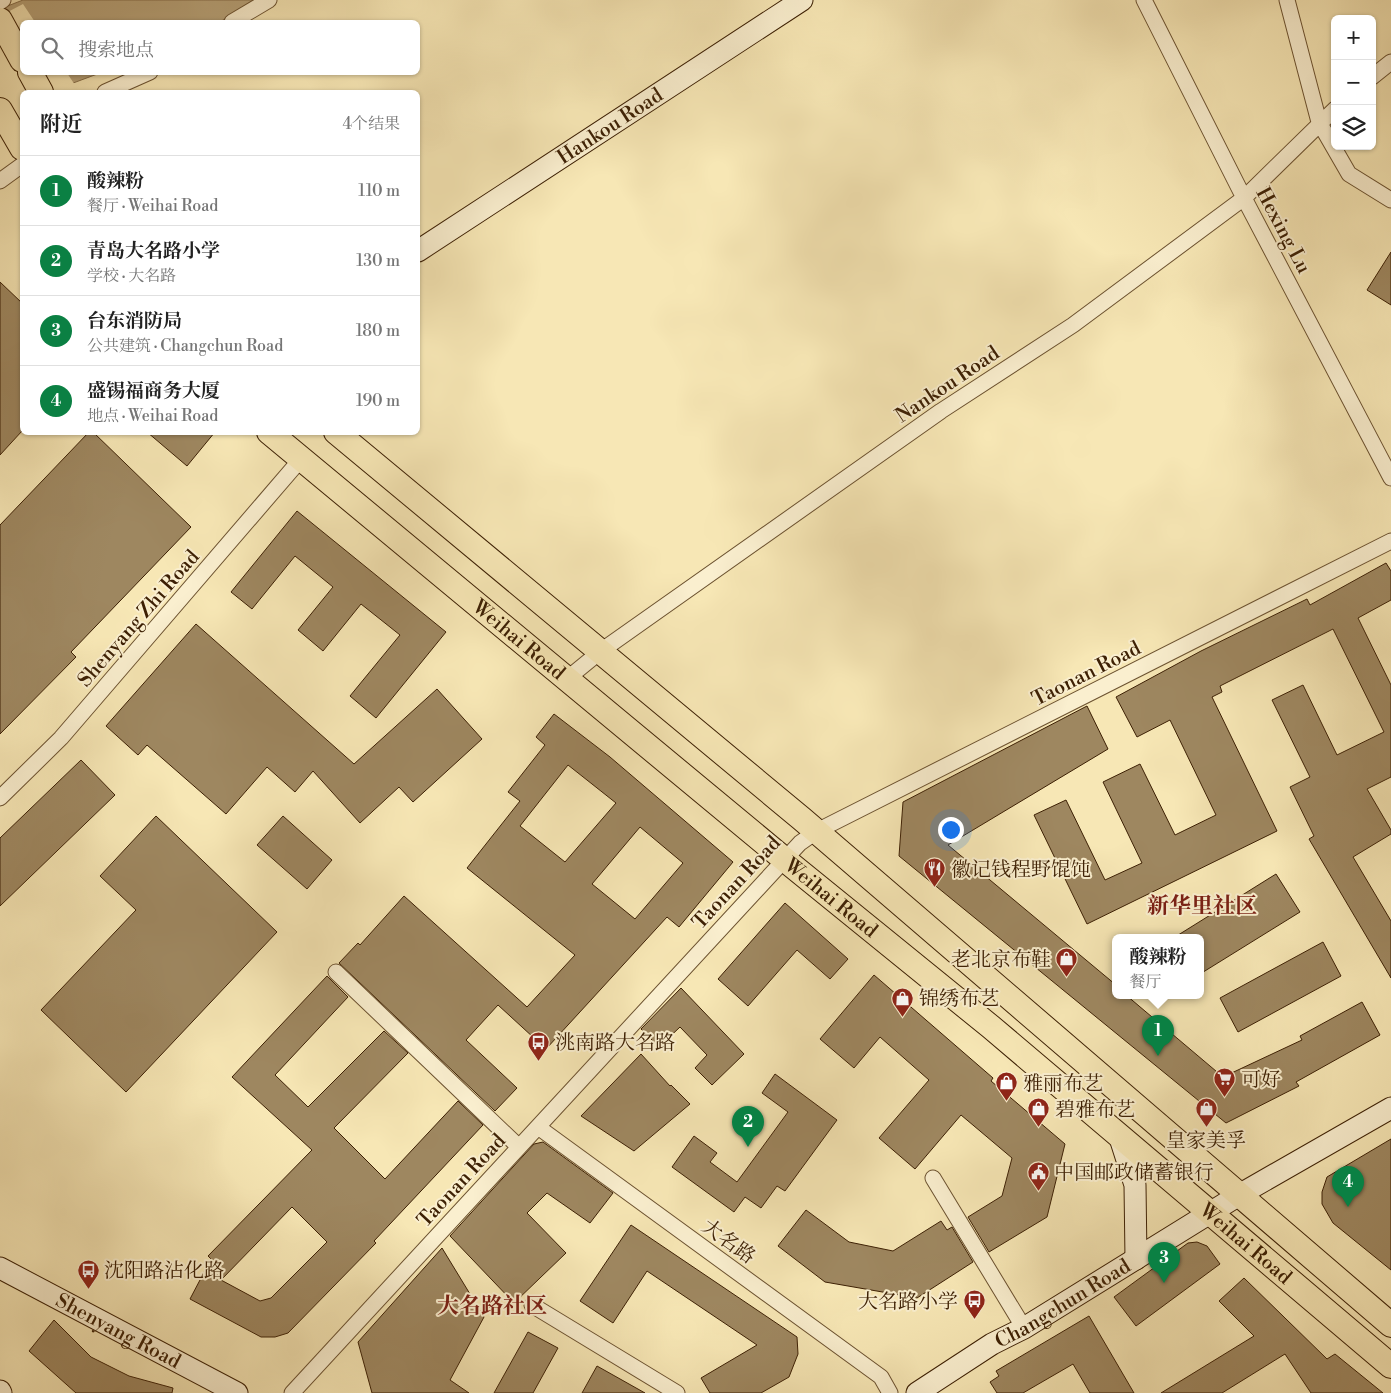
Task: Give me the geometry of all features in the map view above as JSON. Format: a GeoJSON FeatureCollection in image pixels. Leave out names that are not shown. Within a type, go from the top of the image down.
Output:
{"type":"FeatureCollection","features":[{"type":"Feature","properties":{"kind":"main road","name":"Hankou Road"},"geometry":{"type":"LineString","coordinates":[[420,250],[802,0]]}},
{"type":"Feature","properties":{"kind":"main road"},"geometry":{"type":"LineString","coordinates":[[0,20],[20,56]]}},
{"type":"Feature","properties":{"kind":"main road"},"geometry":{"type":"LineString","coordinates":[[32,75],[40,90]]}},
{"type":"Feature","properties":{"kind":"main road"},"geometry":{"type":"LineString","coordinates":[[0,110],[20,145]]}},
{"type":"Feature","properties":{"kind":"main road","name":"Weihai Road"},"geometry":{"type":"LineString","coordinates":[[273,435],[784,859],[991,1027],[1391,1366]]}},
{"type":"Feature","properties":{"kind":"main road","name":"Weihai Road"},"geometry":{"type":"LineString","coordinates":[[340,435],[817,831],[1391,1325]]}},
{"type":"Feature","properties":{"kind":"main road","name":"Changchun Road"},"geometry":{"type":"LineString","coordinates":[[917,1393],[992,1344],[1024,1328],[1239,1195],[1391,1108]]}},
{"type":"Feature","properties":{"kind":"main road"},"geometry":{"type":"LineString","coordinates":[[1120,1138],[1135,1185],[1136,1259]]}},
{"type":"Feature","properties":{"kind":"main road","name":"Shenyang Road"},"geometry":{"type":"LineString","coordinates":[[0,1268],[237,1393]]}},
{"type":"Feature","properties":{"kind":"street"},"geometry":{"type":"LineString","coordinates":[[235,20],[269,0]]}},
{"type":"Feature","properties":{"kind":"street","name":"Hexing Lu"},"geometry":{"type":"LineString","coordinates":[[1144,0],[1244,198],[1391,478]]}},
{"type":"Feature","properties":{"kind":"street"},"geometry":{"type":"LineString","coordinates":[[1287,0],[1319,122],[1349,174],[1391,200]]}},
{"type":"Feature","properties":{"kind":"street"},"geometry":{"type":"LineString","coordinates":[[1376,74],[1391,62]]}},
{"type":"Feature","properties":{"kind":"street"},"geometry":{"type":"LineString","coordinates":[[110,90],[143,75]]}},
{"type":"Feature","properties":{"kind":"street","name":"Nankou Road"},"geometry":{"type":"LineString","coordinates":[[568,678],[600,651],[941,411],[1073,325],[1244,198],[1331,112]]}},
{"type":"Feature","properties":{"kind":"street"},"geometry":{"type":"LineString","coordinates":[[0,181],[20,166]]}},
{"type":"Feature","properties":{"kind":"street","name":"Shenyang Zhi Road"},"geometry":{"type":"LineString","coordinates":[[0,798],[61,738],[301,459]]}},
{"type":"Feature","properties":{"kind":"street","name":"Taonan Road"},"geometry":{"type":"LineString","coordinates":[[292,1393],[800,843],[817,831],[1391,541]]}},
{"type":"Feature","properties":{"kind":"street"},"geometry":{"type":"LineString","coordinates":[[336,972],[519,1147]]}},
{"type":"Feature","properties":{"kind":"street","name":"大名路"},"geometry":{"type":"LineString","coordinates":[[538,1127],[881,1377],[890,1393]]}},
{"type":"Feature","properties":{"kind":"street"},"geometry":{"type":"LineString","coordinates":[[933,1178],[1024,1328]]}},
{"type":"Feature","properties":{"kind":"street"},"geometry":{"type":"LineString","coordinates":[[532,1305],[677,1393]]}},
{"type":"Feature","properties":{"kind":"shaded area"},"geometry":{"type":"Polygon","coordinates":[[[23,0],[253,0],[223,20],[20,20],[20,75],[95,75],[54,90],[21,90],[0,9],[23,0]]]}},
{"type":"Feature","properties":{"kind":"pier"},"geometry":{"type":"Polygon","coordinates":[[[23,4],[34,20],[20,20],[20,75],[68,75],[75,85],[61,90],[20,90],[20,106],[0,114],[0,16],[23,4]]]}},
{"type":"Feature","properties":{"kind":"building"},"geometry":{"type":"Polygon","coordinates":[[[1391,252],[1391,305],[1367,290],[1391,252]]]}},
{"type":"Feature","properties":{"kind":"building"},"geometry":{"type":"Polygon","coordinates":[[[0,282],[20,301],[20,433],[0,455],[0,282]]]}},
{"type":"Feature","properties":{"kind":"building"},"geometry":{"type":"Polygon","coordinates":[[[86,435],[96,435],[191,527],[71,652],[76,657],[0,734],[0,525],[86,435]]]}},
{"type":"Feature","properties":{"kind":"building"},"geometry":{"type":"Polygon","coordinates":[[[151,435],[213,435],[187,466],[151,435]]]}},
{"type":"Feature","properties":{"kind":"building"},"geometry":{"type":"Polygon","coordinates":[[[297,511],[446,632],[376,718],[350,696],[400,635],[361,604],[323,651],[298,630],[333,587],[295,556],[252,609],[231,592],[297,511]]]}},
{"type":"Feature","properties":{"kind":"building"},"geometry":{"type":"Polygon","coordinates":[[[1386,563],[1391,571],[1391,600],[1358,618],[1391,685],[1391,777],[1367,789],[1391,830],[1391,834],[1353,857],[1391,921],[1391,978],[1309,839],[1314,836],[1290,787],[1310,777],[1272,700],[1303,685],[1337,755],[1384,732],[1333,629],[1220,686],[1222,692],[1212,697],[1277,831],[1087,924],[1034,815],[1066,800],[1105,880],[1142,863],[1103,782],[1140,764],[1175,835],[1216,815],[1170,720],[1137,737],[1116,697],[1201,651],[1307,599],[1310,605],[1386,563]]]}},
{"type":"Feature","properties":{"kind":"building"},"geometry":{"type":"Polygon","coordinates":[[[196,624],[354,764],[437,689],[482,739],[413,802],[399,787],[360,823],[313,771],[295,792],[267,767],[226,814],[147,745],[138,755],[106,726],[196,624]]]}},
{"type":"Feature","properties":{"kind":"building"},"geometry":{"type":"Polygon","coordinates":[[[1087,706],[1108,749],[948,845],[1112,982],[1112,999],[1131,999],[1223,1077],[1302,1040],[1300,1036],[1362,1002],[1380,1035],[1296,1082],[1299,1086],[1226,1123],[899,856],[903,802],[1087,706]]]}},
{"type":"Feature","properties":{"kind":"building"},"geometry":{"type":"Polygon","coordinates":[[[554,714],[610,757],[733,862],[679,927],[667,917],[546,1049],[498,1005],[466,1040],[517,1088],[495,1111],[339,963],[358,943],[360,945],[404,896],[527,1007],[575,955],[467,868],[520,801],[508,792],[545,745],[536,737],[554,714]],[[568,765],[520,826],[565,862],[616,803],[568,765]],[[640,827],[592,884],[635,919],[683,863],[640,827]]]}},
{"type":"Feature","properties":{"kind":"building"},"geometry":{"type":"Polygon","coordinates":[[[81,760],[115,795],[0,906],[0,838],[81,760]]]}},
{"type":"Feature","properties":{"kind":"building"},"geometry":{"type":"Polygon","coordinates":[[[156,816],[277,932],[126,1092],[41,1010],[136,910],[100,876],[156,816]]]}},
{"type":"Feature","properties":{"kind":"building"},"geometry":{"type":"Polygon","coordinates":[[[283,816],[332,860],[307,889],[257,845],[283,816]]]}},
{"type":"Feature","properties":{"kind":"building"},"geometry":{"type":"Polygon","coordinates":[[[1276,874],[1300,912],[1204,972],[1204,934],[1180,934],[1276,874]]]}},
{"type":"Feature","properties":{"kind":"building"},"geometry":{"type":"Polygon","coordinates":[[[785,903],[848,959],[830,979],[797,950],[748,1006],[718,979],[785,903]]]}},
{"type":"Feature","properties":{"kind":"building"},"geometry":{"type":"Polygon","coordinates":[[[1323,942],[1341,976],[1238,1032],[1220,998],[1323,942]]]}},
{"type":"Feature","properties":{"kind":"building"},"geometry":{"type":"Polygon","coordinates":[[[874,975],[993,1078],[991,1081],[1065,1144],[1047,1217],[989,1252],[968,1217],[1002,1196],[1012,1158],[961,1115],[915,1169],[879,1138],[929,1080],[880,1037],[854,1068],[820,1039],[874,975]]]}},
{"type":"Feature","properties":{"kind":"building"},"geometry":{"type":"Polygon","coordinates":[[[327,976],[348,997],[275,1075],[308,1107],[384,1031],[408,1053],[334,1128],[385,1179],[458,1101],[483,1125],[374,1241],[376,1243],[288,1333],[275,1337],[261,1337],[190,1299],[211,1259],[208,1256],[312,1150],[232,1077],[327,976]],[[292,1207],[221,1280],[260,1301],[271,1298],[327,1242],[292,1207]]]}},
{"type":"Feature","properties":{"kind":"building"},"geometry":{"type":"Polygon","coordinates":[[[681,988],[744,1054],[712,1085],[695,1068],[707,1055],[680,1027],[659,1047],[641,1029],[681,988]]]}},
{"type":"Feature","properties":{"kind":"building"},"geometry":{"type":"Polygon","coordinates":[[[641,1054],[670,1086],[690,1104],[634,1151],[581,1116],[641,1054]]]}},
{"type":"Feature","properties":{"kind":"building"},"geometry":{"type":"Polygon","coordinates":[[[775,1074],[837,1120],[785,1191],[777,1186],[761,1208],[745,1197],[734,1212],[672,1167],[694,1136],[717,1153],[710,1162],[737,1182],[788,1112],[762,1093],[775,1074]]]}},
{"type":"Feature","properties":{"kind":"building"},"geometry":{"type":"Polygon","coordinates":[[[1391,1139],[1391,1270],[1333,1223],[1322,1204],[1322,1192],[1327,1177],[1391,1139]]]}},
{"type":"Feature","properties":{"kind":"building"},"geometry":{"type":"Polygon","coordinates":[[[543,1142],[613,1193],[590,1223],[547,1193],[527,1213],[566,1253],[514,1303],[450,1236],[534,1144],[543,1142]]]}},
{"type":"Feature","properties":{"kind":"building"},"geometry":{"type":"Polygon","coordinates":[[[806,1210],[849,1242],[893,1251],[941,1221],[947,1230],[952,1227],[973,1262],[917,1298],[825,1282],[778,1246],[806,1210]]]}},
{"type":"Feature","properties":{"kind":"building"},"geometry":{"type":"Polygon","coordinates":[[[631,1225],[797,1337],[798,1354],[789,1377],[761,1393],[710,1393],[701,1378],[757,1345],[647,1271],[613,1323],[580,1301],[631,1225]]]}},
{"type":"Feature","properties":{"kind":"building"},"geometry":{"type":"Polygon","coordinates":[[[1197,1242],[1207,1246],[1220,1264],[1136,1326],[1114,1297],[1188,1243],[1197,1242]]]}},
{"type":"Feature","properties":{"kind":"building"},"geometry":{"type":"Polygon","coordinates":[[[442,1248],[484,1317],[450,1380],[469,1393],[372,1393],[358,1342],[442,1248]]]}},
{"type":"Feature","properties":{"kind":"building"},"geometry":{"type":"Polygon","coordinates":[[[1244,1278],[1327,1359],[1335,1354],[1383,1393],[1311,1393],[1285,1354],[1222,1393],[1161,1393],[1254,1336],[1219,1301],[1244,1278]]]}},
{"type":"Feature","properties":{"kind":"building"},"geometry":{"type":"Polygon","coordinates":[[[1089,1316],[1134,1393],[1090,1393],[1073,1364],[1023,1393],[997,1393],[990,1382],[999,1376],[996,1371],[1089,1316]]]}},
{"type":"Feature","properties":{"kind":"building"},"geometry":{"type":"Polygon","coordinates":[[[54,1320],[91,1357],[129,1376],[173,1388],[172,1393],[76,1393],[29,1351],[54,1320]]]}},
{"type":"Feature","properties":{"kind":"building"},"geometry":{"type":"Polygon","coordinates":[[[528,1332],[558,1348],[533,1393],[494,1393],[528,1332]]]}},
{"type":"Feature","properties":{"kind":"building"},"geometry":{"type":"Polygon","coordinates":[[[597,1366],[645,1393],[582,1393],[597,1366]]]}},
{"type":"Feature","properties":{"kind":"place","name":"徽记钱程野馄饨"},"geometry":{"type":"Point","coordinates":[935,888]}},
{"type":"Feature","properties":{"kind":"place","name":"老北京布鞋"},"geometry":{"type":"Point","coordinates":[1067,978]}},
{"type":"Feature","properties":{"kind":"place","name":"锦绣布艺"},"geometry":{"type":"Point","coordinates":[903,1017]}},
{"type":"Feature","properties":{"kind":"place","name":"酸辣粉"},"geometry":{"type":"Point","coordinates":[1158,1056]}},
{"type":"Feature","properties":{"kind":"place","name":"洮南路大名路"},"geometry":{"type":"Point","coordinates":[539,1061]}},
{"type":"Feature","properties":{"kind":"place","name":"可好"},"geometry":{"type":"Point","coordinates":[1225,1098]}},
{"type":"Feature","properties":{"kind":"place","name":"雅丽布艺"},"geometry":{"type":"Point","coordinates":[1007,1102]}},
{"type":"Feature","properties":{"kind":"place","name":"皇家美孚"},"geometry":{"type":"Point","coordinates":[1206,1127]}},
{"type":"Feature","properties":{"kind":"place","name":"碧雅布艺"},"geometry":{"type":"Point","coordinates":[1039,1128]}},
{"type":"Feature","properties":{"kind":"place","name":"青岛大名路小学"},"geometry":{"type":"Point","coordinates":[748,1147]}},
{"type":"Feature","properties":{"kind":"place","name":"中国邮政储蓄银行"},"geometry":{"type":"Point","coordinates":[1038,1191]}},
{"type":"Feature","properties":{"kind":"place","name":"盛锡福商务大厦"},"geometry":{"type":"Point","coordinates":[1348,1207]}},
{"type":"Feature","properties":{"kind":"place","name":"台东消防局"},"geometry":{"type":"Point","coordinates":[1164,1283]}},
{"type":"Feature","properties":{"kind":"place","name":"沈阳路沾化路"},"geometry":{"type":"Point","coordinates":[88,1289]}},
{"type":"Feature","properties":{"kind":"place","name":"大名路小学"},"geometry":{"type":"Point","coordinates":[974,1320]}},
{"type":"Feature","properties":{"kind":"district","name":"新华里社区"},"geometry":{"type":"Point","coordinates":[1202,905]}},
{"type":"Feature","properties":{"kind":"district","name":"大名路社区"},"geometry":{"type":"Point","coordinates":[492,1305]}}]}
